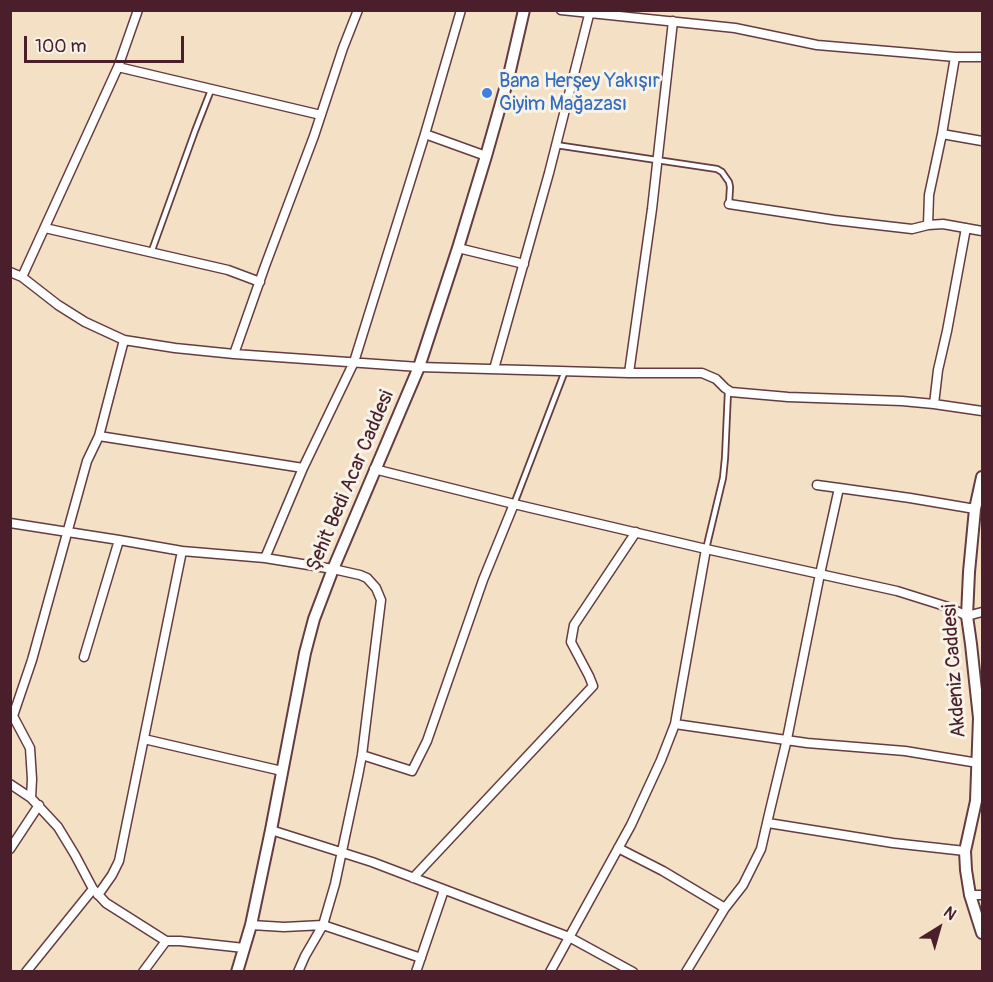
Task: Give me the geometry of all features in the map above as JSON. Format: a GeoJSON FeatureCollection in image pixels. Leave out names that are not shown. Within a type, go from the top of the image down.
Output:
{"type":"FeatureCollection","features":[{"type":"Feature","properties":{"kind":"street"},"geometry":{"type":"LineString","coordinates":[[22,277],[118,67],[138,10]]}},
{"type":"Feature","properties":{"kind":"street"},"geometry":{"type":"LineString","coordinates":[[234,354],[358,10]]}},
{"type":"Feature","properties":{"kind":"street"},"geometry":{"type":"LineString","coordinates":[[265,558],[303,468],[354,363],[461,10]]}},
{"type":"Feature","properties":{"kind":"street","name":"Şehit Bedi Acar Caddesi"},"geometry":{"type":"LineString","coordinates":[[237,972],[251,925],[305,653],[318,609],[374,469],[419,367],[486,156],[509,75],[524,10]]}},
{"type":"Feature","properties":{"kind":"street"},"geometry":{"type":"LineString","coordinates":[[561,10],[735,28],[816,45],[955,57],[982,57]]}},
{"type":"Feature","properties":{"kind":"street"},"geometry":{"type":"LineString","coordinates":[[494,369],[590,12]]}},
{"type":"Feature","properties":{"kind":"street"},"geometry":{"type":"LineString","coordinates":[[629,373],[652,209],[673,21]]}},
{"type":"Feature","properties":{"kind":"street"},"geometry":{"type":"LineString","coordinates":[[928,225],[929,195],[955,57]]}},
{"type":"Feature","properties":{"kind":"street"},"geometry":{"type":"LineString","coordinates":[[118,67],[321,115]]}},
{"type":"Feature","properties":{"kind":"street"},"geometry":{"type":"LineString","coordinates":[[425,134],[486,156]]}},
{"type":"Feature","properties":{"kind":"street"},"geometry":{"type":"LineString","coordinates":[[942,134],[982,141]]}},
{"type":"Feature","properties":{"kind":"street"},"geometry":{"type":"LineString","coordinates":[[729,204],[912,229],[943,224],[982,231]]}},
{"type":"Feature","properties":{"kind":"street"},"geometry":{"type":"LineString","coordinates":[[45,228],[228,270],[260,282]]}},
{"type":"Feature","properties":{"kind":"street"},"geometry":{"type":"LineString","coordinates":[[934,404],[938,370],[966,228]]}},
{"type":"Feature","properties":{"kind":"street"},"geometry":{"type":"LineString","coordinates":[[458,248],[524,264]]}},
{"type":"Feature","properties":{"kind":"street"},"geometry":{"type":"LineString","coordinates":[[10,272],[22,277],[58,305],[85,322],[124,340],[234,354],[419,367],[702,373],[716,379],[728,391],[788,397],[934,404],[982,411]]}},
{"type":"Feature","properties":{"kind":"street"},"geometry":{"type":"LineString","coordinates":[[31,798],[30,748],[12,715],[32,660],[87,461],[99,436],[124,340]]}},
{"type":"Feature","properties":{"kind":"street"},"geometry":{"type":"LineString","coordinates":[[99,436],[303,468]]}},
{"type":"Feature","properties":{"kind":"street"},"geometry":{"type":"LineString","coordinates":[[374,469],[706,549],[897,591],[948,607],[967,616],[982,612]]}},
{"type":"Feature","properties":{"kind":"street","name":"Akdeniz Caddesi"},"geometry":{"type":"LineString","coordinates":[[982,477],[975,509],[967,616],[979,718],[979,801],[965,851],[970,895],[982,933]]}},
{"type":"Feature","properties":{"kind":"street"},"geometry":{"type":"LineString","coordinates":[[817,485],[975,509]]}},
{"type":"Feature","properties":{"kind":"street"},"geometry":{"type":"LineString","coordinates":[[686,972],[725,908],[743,885],[761,849],[787,739],[839,488]]}},
{"type":"Feature","properties":{"kind":"street"},"geometry":{"type":"LineString","coordinates":[[362,755],[412,771],[427,741],[483,580],[514,504]]}},
{"type":"Feature","properties":{"kind":"street"},"geometry":{"type":"LineString","coordinates":[[10,523],[182,551],[265,558],[333,569],[367,578],[376,588],[381,600],[362,755],[335,884],[323,925],[298,972]]}},
{"type":"Feature","properties":{"kind":"street"},"geometry":{"type":"LineString","coordinates":[[413,878],[593,686],[571,642],[574,625],[636,532]]}},
{"type":"Feature","properties":{"kind":"street"},"geometry":{"type":"LineString","coordinates":[[84,657],[119,540]]}},
{"type":"Feature","properties":{"kind":"street"},"geometry":{"type":"LineString","coordinates":[[550,972],[631,825],[675,724],[706,549]]}},
{"type":"Feature","properties":{"kind":"street"},"geometry":{"type":"LineString","coordinates":[[26,972],[112,875],[119,861],[182,551]]}},
{"type":"Feature","properties":{"kind":"street"},"geometry":{"type":"LineString","coordinates":[[675,724],[807,743],[905,751],[978,763]]}},
{"type":"Feature","properties":{"kind":"street"},"geometry":{"type":"LineString","coordinates":[[144,739],[282,771]]}},
{"type":"Feature","properties":{"kind":"street"},"geometry":{"type":"LineString","coordinates":[[10,784],[39,805],[58,827],[95,892],[106,903],[166,941],[244,948]]}},
{"type":"Feature","properties":{"kind":"street"},"geometry":{"type":"LineString","coordinates":[[10,849],[39,805]]}},
{"type":"Feature","properties":{"kind":"street"},"geometry":{"type":"LineString","coordinates":[[768,823],[893,843],[965,851]]}},
{"type":"Feature","properties":{"kind":"street"},"geometry":{"type":"LineString","coordinates":[[271,830],[342,852],[569,937],[633,972]]}},
{"type":"Feature","properties":{"kind":"street"},"geometry":{"type":"LineString","coordinates":[[618,848],[663,871],[725,908]]}},
{"type":"Feature","properties":{"kind":"street"},"geometry":{"type":"LineString","coordinates":[[416,972],[444,890]]}},
{"type":"Feature","properties":{"kind":"street"},"geometry":{"type":"LineString","coordinates":[[970,895],[982,895]]}},
{"type":"Feature","properties":{"kind":"street"},"geometry":{"type":"LineString","coordinates":[[251,925],[284,927],[323,925],[421,958]]}},
{"type":"Feature","properties":{"kind":"street"},"geometry":{"type":"LineString","coordinates":[[143,972],[166,941]]}},
{"type":"Feature","properties":{"kind":"lane"},"geometry":{"type":"LineString","coordinates":[[151,253],[211,89]]}},
{"type":"Feature","properties":{"kind":"lane"},"geometry":{"type":"LineString","coordinates":[[556,145],[717,169],[726,177],[730,187],[729,204]]}},
{"type":"Feature","properties":{"kind":"lane"},"geometry":{"type":"LineString","coordinates":[[514,504],[565,371]]}},
{"type":"Feature","properties":{"kind":"lane"},"geometry":{"type":"LineString","coordinates":[[706,549],[723,478],[728,391]]}},
{"type":"Feature","properties":{"kind":"place","name":"Bana Herşey Yakışır Giyim Mağazası"},"geometry":{"type":"Point","coordinates":[487,93]}}]}
